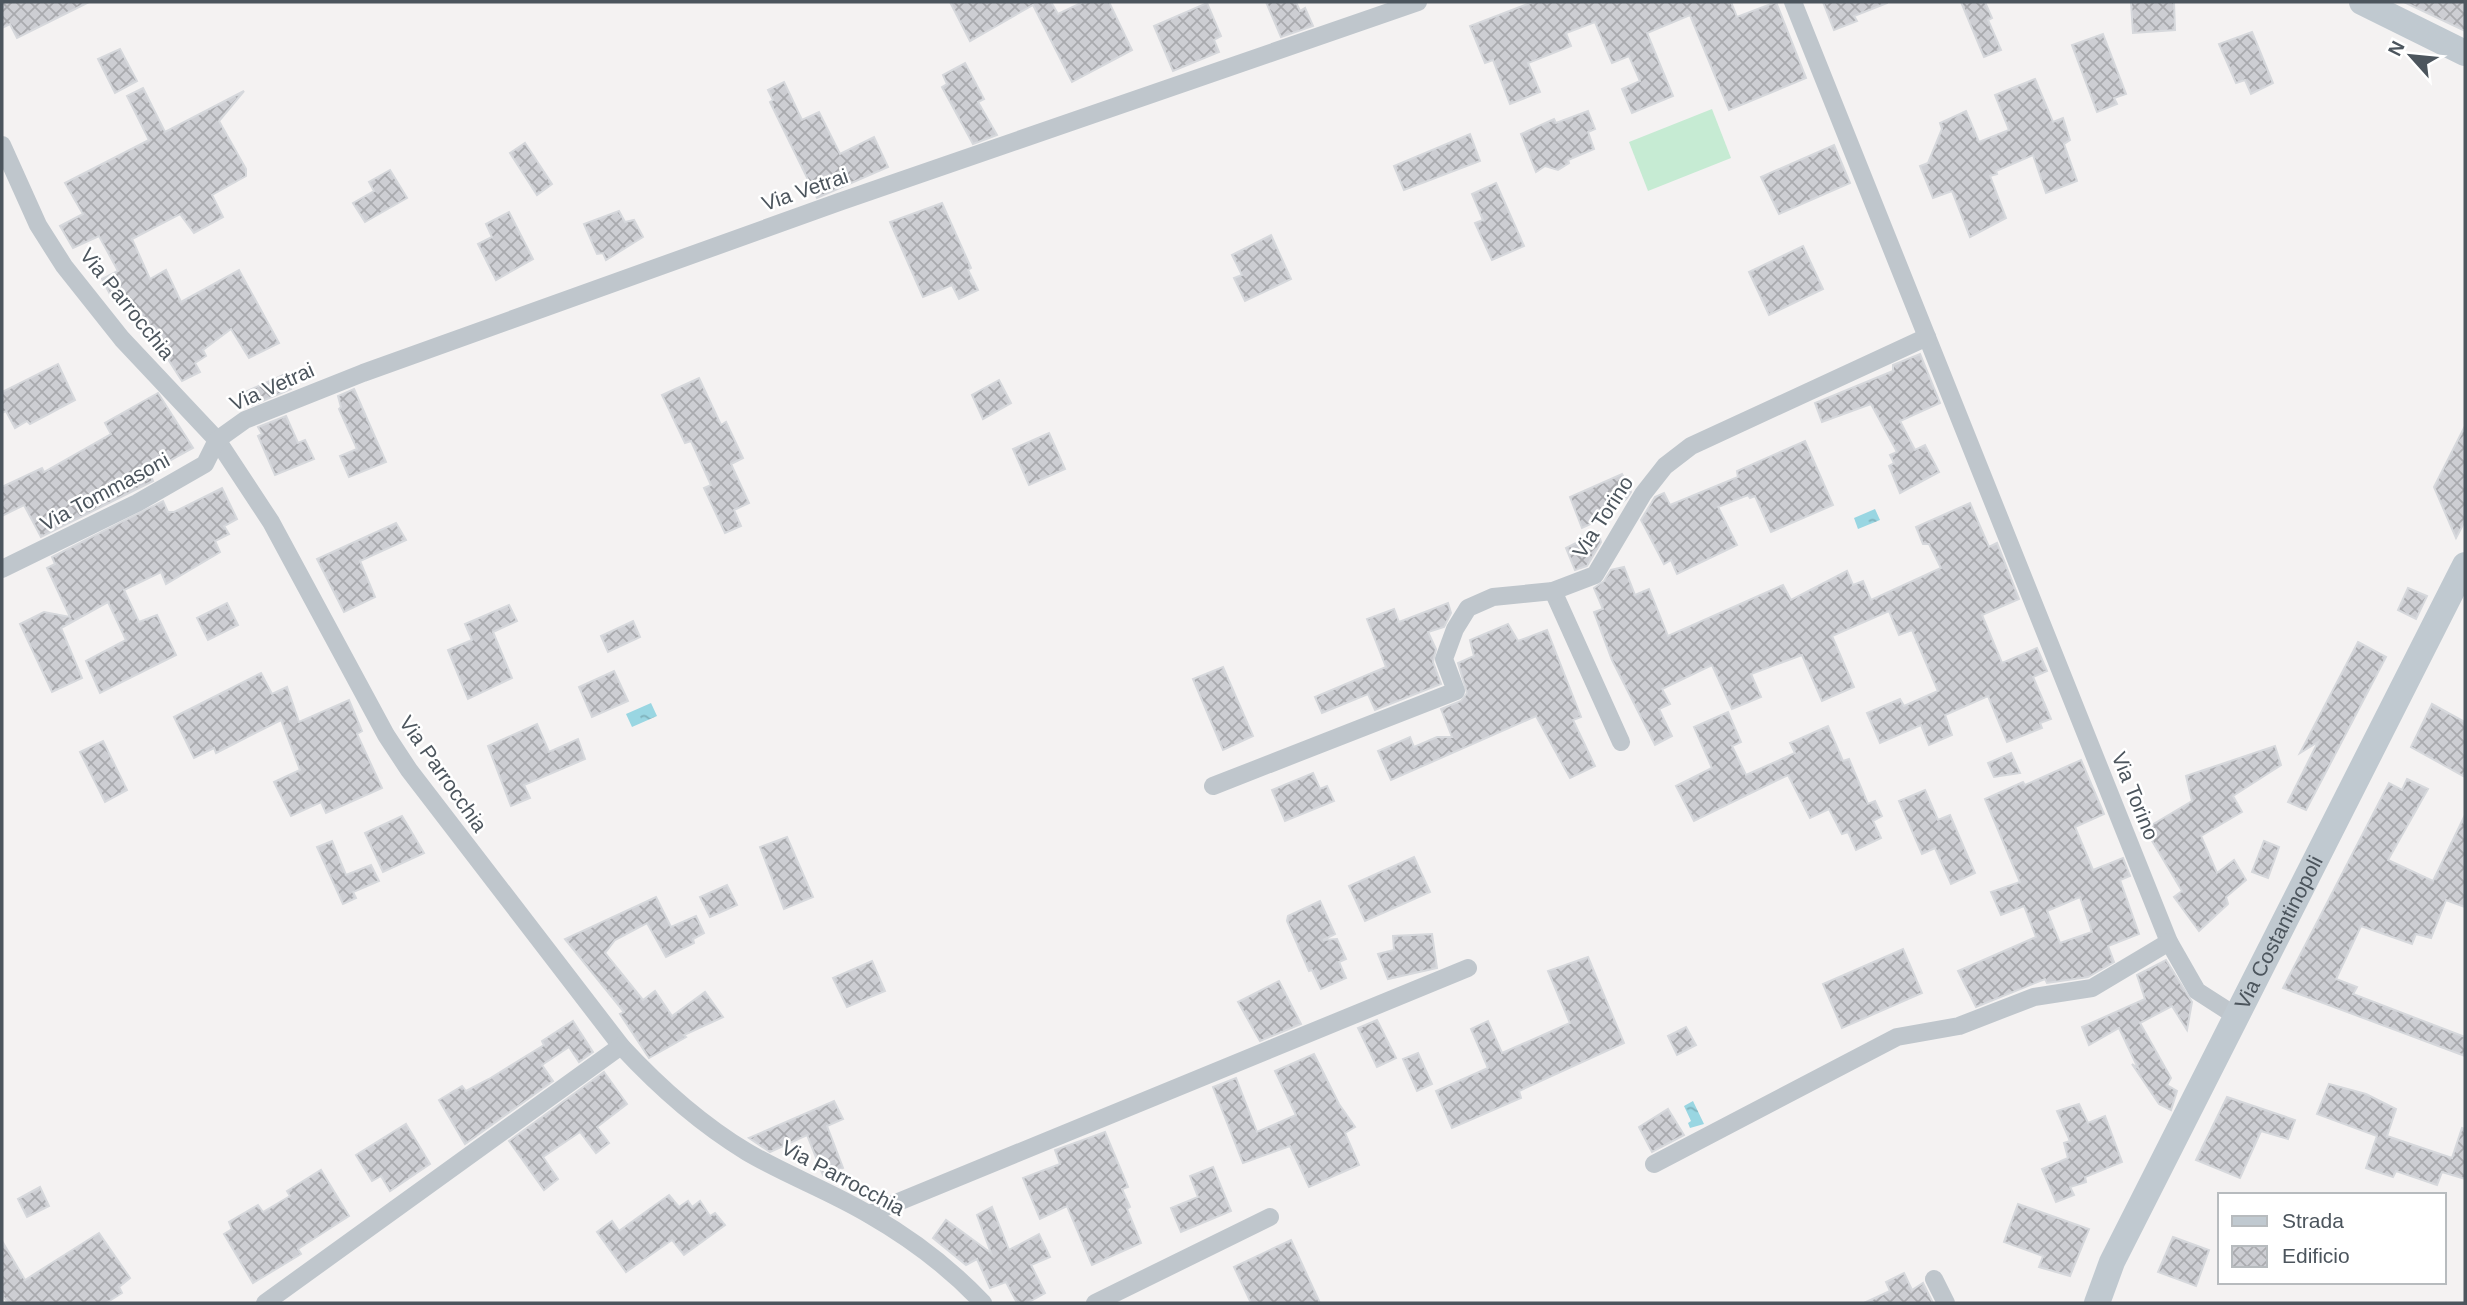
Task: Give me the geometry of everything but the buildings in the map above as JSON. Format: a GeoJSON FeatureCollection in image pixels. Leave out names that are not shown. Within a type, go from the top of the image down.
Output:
{"type":"FeatureCollection","features":[{"type":"Feature","properties":{"kind":"street","name":"Via Vetrai"},"geometry":{"type":"LineString","coordinates":[[217,440],[245,421],[476,331],[1418,2]]}},
{"type":"Feature","properties":{"kind":"street","name":"Via Torino"},"geometry":{"type":"LineString","coordinates":[[1793,2],[2169,942],[2197,991],[2236,1016]]}},
{"type":"Feature","properties":{"kind":"street"},"geometry":{"type":"LineString","coordinates":[[2362,2],[2465,53]]}},
{"type":"Feature","properties":{"kind":"street","name":"Via Parrocchia"},"geometry":{"type":"LineString","coordinates":[[2,145],[38,225],[65,266],[122,339],[217,440],[271,522],[386,735],[409,770],[621,1046],[700,1121],[747,1152],[869,1214],[916,1244],[983,1303]]}},
{"type":"Feature","properties":{"kind":"street","name":"Via Torino"},"geometry":{"type":"LineString","coordinates":[[1213,786],[1456,691],[1444,659],[1455,629],[1468,608],[1493,597],[1553,592],[1595,575],[1643,494],[1665,466],[1691,446],[1927,337]]}},
{"type":"Feature","properties":{"kind":"street","name":"Via Tommasoni"},"geometry":{"type":"LineString","coordinates":[[2,569],[137,503],[205,464],[217,440]]}},
{"type":"Feature","properties":{"kind":"street","name":"Via Costantinopoli"},"geometry":{"type":"LineString","coordinates":[[2097,1303],[2112,1262],[2465,565]]}},
{"type":"Feature","properties":{"kind":"street"},"geometry":{"type":"LineString","coordinates":[[1553,592],[1621,742]]}},
{"type":"Feature","properties":{"kind":"street"},"geometry":{"type":"LineString","coordinates":[[1654,1164],[1897,1037],[1976,1021],[2043,995],[2092,988],[2169,942]]}},
{"type":"Feature","properties":{"kind":"street"},"geometry":{"type":"LineString","coordinates":[[869,1214],[1468,968]]}},
{"type":"Feature","properties":{"kind":"street"},"geometry":{"type":"LineString","coordinates":[[265,1303],[621,1046]]}},
{"type":"Feature","properties":{"kind":"street"},"geometry":{"type":"LineString","coordinates":[[1095,1303],[1270,1217]]}},
{"type":"Feature","properties":{"kind":"street"},"geometry":{"type":"LineString","coordinates":[[1934,1279],[1945,1303]]}},
{"type":"Feature","properties":{"kind":"green space"},"geometry":{"type":"Polygon","coordinates":[[[1712,109],[1731,158],[1648,191],[1629,142],[1712,109]]]}},
{"type":"Feature","properties":{"kind":"water"},"geometry":{"type":"Polygon","coordinates":[[[1875,509],[1880,520],[1858,529],[1854,518],[1875,509]]]}},
{"type":"Feature","properties":{"kind":"water"},"geometry":{"type":"Polygon","coordinates":[[[651,703],[657,716],[632,727],[626,714],[651,703]]]}},
{"type":"Feature","properties":{"kind":"water"},"geometry":{"type":"Polygon","coordinates":[[[1693,1101],[1704,1124],[1690,1128],[1688,1123],[1691,1121],[1684,1106],[1693,1101]]]}}]}
